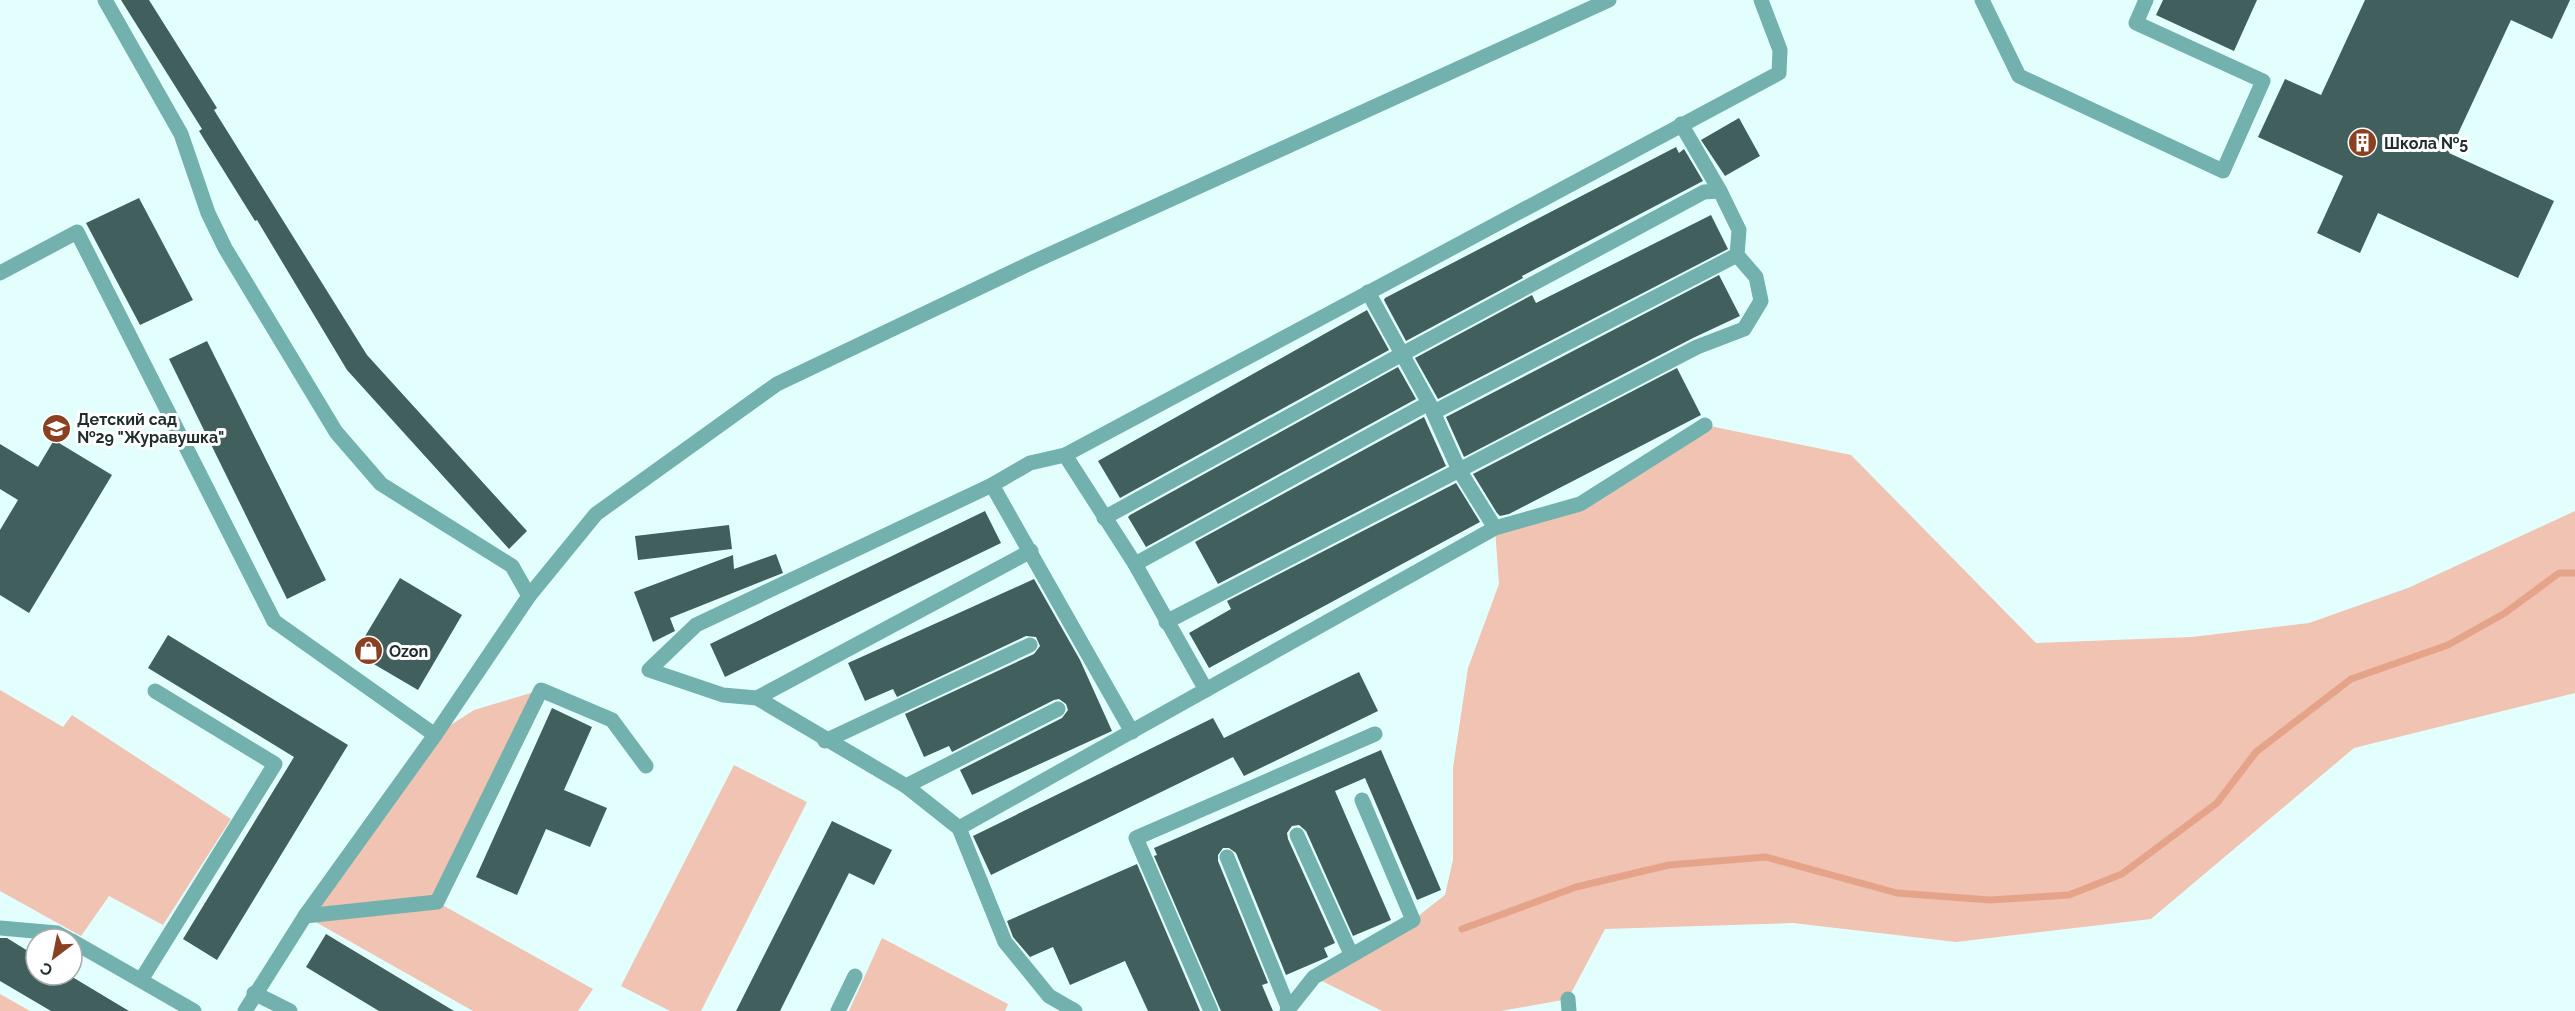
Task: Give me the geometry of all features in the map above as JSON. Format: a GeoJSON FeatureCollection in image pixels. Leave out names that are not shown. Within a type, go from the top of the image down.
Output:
{"type":"FeatureCollection","features":[{"type":"Feature","properties":{"kind":"street"},"geometry":{"type":"LineString","coordinates":[[105,0],[181,134],[208,213],[225,248],[336,432],[381,484],[512,566],[529,596]]}},
{"type":"Feature","properties":{"kind":"street"},"geometry":{"type":"LineString","coordinates":[[245,1011],[305,916],[435,735],[529,596],[596,514],[777,384],[1035,261],[1609,0]]}},
{"type":"Feature","properties":{"kind":"street"},"geometry":{"type":"LineString","coordinates":[[1075,1011],[1049,996],[1005,942],[959,828],[906,786],[825,741],[757,699],[723,695],[649,670],[696,625],[992,485],[1029,463],[1065,455],[1779,73],[1780,50],[1761,0]]}},
{"type":"Feature","properties":{"kind":"street"},"geometry":{"type":"LineString","coordinates":[[1982,0],[2019,76],[2223,171],[2263,81],[2136,23],[2146,0]]}},
{"type":"Feature","properties":{"kind":"street"},"geometry":{"type":"LineString","coordinates":[[1166,622],[1697,347],[1744,329],[1761,301],[1756,277],[1737,255],[1739,230],[1681,124]]}},
{"type":"Feature","properties":{"kind":"street"},"geometry":{"type":"LineString","coordinates":[[1104,518],[1704,192],[1720,192]]}},
{"type":"Feature","properties":{"kind":"street"},"geometry":{"type":"LineString","coordinates":[[0,273],[77,232],[274,621],[435,735]]}},
{"type":"Feature","properties":{"kind":"street"},"geometry":{"type":"LineString","coordinates":[[1135,564],[1431,407],[1737,255]]}},
{"type":"Feature","properties":{"kind":"street"},"geometry":{"type":"LineString","coordinates":[[1368,292],[1404,353],[1459,470],[1495,528]]}},
{"type":"Feature","properties":{"kind":"street"},"geometry":{"type":"LineString","coordinates":[[959,828],[1495,528],[1580,504],[1705,425]]}},
{"type":"Feature","properties":{"kind":"street"},"geometry":{"type":"LineString","coordinates":[[1065,455],[1135,564],[1206,690]]}},
{"type":"Feature","properties":{"kind":"street"},"geometry":{"type":"LineString","coordinates":[[992,485],[1132,732]]}},
{"type":"Feature","properties":{"kind":"street"},"geometry":{"type":"LineString","coordinates":[[757,699],[1031,551]]}},
{"type":"Feature","properties":{"kind":"street"},"geometry":{"type":"LineString","coordinates":[[825,741],[1030,645]]}},
{"type":"Feature","properties":{"kind":"street"},"geometry":{"type":"LineString","coordinates":[[305,916],[437,902],[541,690],[612,720],[646,766]]}},
{"type":"Feature","properties":{"kind":"street"},"geometry":{"type":"LineString","coordinates":[[141,980],[275,764],[154,691]]}},
{"type":"Feature","properties":{"kind":"street"},"geometry":{"type":"LineString","coordinates":[[906,786],[1058,709]]}},
{"type":"Feature","properties":{"kind":"street"},"geometry":{"type":"LineString","coordinates":[[1211,1011],[1136,838],[1375,734]]}},
{"type":"Feature","properties":{"kind":"street"},"geometry":{"type":"LineString","coordinates":[[1227,857],[1288,1009],[1314,977],[1413,920],[1362,800]]}},
{"type":"Feature","properties":{"kind":"street"},"geometry":{"type":"LineString","coordinates":[[1297,835],[1351,954]]}},
{"type":"Feature","properties":{"kind":"street"},"geometry":{"type":"LineString","coordinates":[[0,928],[24,930]]}},
{"type":"Feature","properties":{"kind":"street"},"geometry":{"type":"LineString","coordinates":[[84,948],[194,1011]]}},
{"type":"Feature","properties":{"kind":"street"},"geometry":{"type":"LineString","coordinates":[[838,1011],[855,976]]}},
{"type":"Feature","properties":{"kind":"street"},"geometry":{"type":"LineString","coordinates":[[255,993],[290,1011]]}},
{"type":"Feature","properties":{"kind":"shaded area"},"geometry":{"type":"Polygon","coordinates":[[[1705,425],[1851,455],[2036,643],[2192,637],[2309,623],[2408,588],[2575,511],[2575,693],[2354,748],[2151,919],[1956,942],[1793,923],[1605,929],[1568,999],[1501,1011],[1382,1011],[1314,977],[1413,920],[1445,895],[1453,860],[1453,768],[1468,668],[1499,584],[1495,528],[1580,504],[1705,425]]]}},
{"type":"Feature","properties":{"kind":"shaded area"},"geometry":{"type":"Polygon","coordinates":[[[0,690],[63,727],[72,715],[231,819],[163,925],[109,896],[84,932],[84,927],[65,927],[0,891],[0,690]]]}},
{"type":"Feature","properties":{"kind":"shaded area"},"geometry":{"type":"Polygon","coordinates":[[[541,690],[437,902],[593,989],[578,1011],[473,1011],[305,916],[435,735],[474,710],[541,690]]]}},
{"type":"Feature","properties":{"kind":"shaded area"},"geometry":{"type":"Polygon","coordinates":[[[734,765],[807,802],[701,1011],[670,1011],[621,986],[734,765]]]}},
{"type":"Feature","properties":{"kind":"shaded area"},"geometry":{"type":"Polygon","coordinates":[[[882,938],[1008,1004],[1005,1011],[849,1011],[882,938]]]}},
{"type":"Feature","properties":{"kind":"shaded area"},"geometry":{"type":"Polygon","coordinates":[[[0,994],[30,1011],[0,1011],[0,994]]]}},
{"type":"Feature","properties":{"kind":"building"},"geometry":{"type":"Polygon","coordinates":[[[121,0],[149,0],[217,108],[214,110],[367,355],[527,531],[509,549],[347,370],[257,220],[255,221],[199,131],[202,129],[121,0]]]}},
{"type":"Feature","properties":{"kind":"building"},"geometry":{"type":"Polygon","coordinates":[[[2163,0],[2257,0],[2234,51],[2156,15],[2163,0]]]}},
{"type":"Feature","properties":{"kind":"building","name":"Школа №5"},"geometry":{"type":"Polygon","coordinates":[[[2365,0],[2570,0],[2552,39],[2511,20],[2449,153],[2554,201],[2518,278],[2378,213],[2360,253],[2317,233],[2343,176],[2258,137],[2285,79],[2321,95],[2365,0]]]}},
{"type":"Feature","properties":{"kind":"building"},"geometry":{"type":"Polygon","coordinates":[[[1739,118],[1760,156],[1725,176],[1701,140],[1739,118]]]}},
{"type":"Feature","properties":{"kind":"building"},"geometry":{"type":"Polygon","coordinates":[[[1676,147],[1679,153],[1684,149],[1703,181],[1522,276],[1523,278],[1406,341],[1385,298],[1676,147]]]}},
{"type":"Feature","properties":{"kind":"building"},"geometry":{"type":"Polygon","coordinates":[[[139,198],[193,300],[140,325],[86,223],[139,198]]]}},
{"type":"Feature","properties":{"kind":"building"},"geometry":{"type":"Polygon","coordinates":[[[1711,215],[1728,249],[1438,399],[1415,358],[1532,295],[1536,303],[1711,215]]]}},
{"type":"Feature","properties":{"kind":"building"},"geometry":{"type":"Polygon","coordinates":[[[1719,275],[1740,316],[1464,457],[1446,417],[1719,275]]]}},
{"type":"Feature","properties":{"kind":"building"},"geometry":{"type":"Polygon","coordinates":[[[1367,310],[1389,350],[1120,498],[1098,461],[1367,310]]]}},
{"type":"Feature","properties":{"kind":"building"},"geometry":{"type":"Polygon","coordinates":[[[207,341],[326,580],[287,599],[169,359],[207,341]]]}},
{"type":"Feature","properties":{"kind":"building"},"geometry":{"type":"Polygon","coordinates":[[[1398,367],[1416,399],[1146,547],[1128,517],[1130,515],[1398,367]]]}},
{"type":"Feature","properties":{"kind":"building"},"geometry":{"type":"Polygon","coordinates":[[[1677,368],[1701,415],[1509,514],[1500,516],[1497,513],[1473,474],[1677,368]]]}},
{"type":"Feature","properties":{"kind":"building"},"geometry":{"type":"Polygon","coordinates":[[[1424,417],[1446,466],[1218,584],[1195,542],[1424,417]]]}},
{"type":"Feature","properties":{"kind":"building"},"geometry":{"type":"Polygon","coordinates":[[[54,440],[112,475],[29,613],[0,595],[0,530],[18,500],[0,489],[0,444],[38,467],[54,440]]]}},
{"type":"Feature","properties":{"kind":"building"},"geometry":{"type":"Polygon","coordinates":[[[1456,483],[1480,522],[1209,668],[1189,633],[1231,609],[1227,601],[1456,483]]]}},
{"type":"Feature","properties":{"kind":"building"},"geometry":{"type":"Polygon","coordinates":[[[985,511],[1001,543],[725,677],[710,644],[985,511]]]}},
{"type":"Feature","properties":{"kind":"building"},"geometry":{"type":"Polygon","coordinates":[[[729,525],[732,549],[638,560],[635,536],[729,525]]]}},
{"type":"Feature","properties":{"kind":"building"},"geometry":{"type":"Polygon","coordinates":[[[776,554],[783,573],[670,618],[675,631],[653,642],[634,592],[733,555],[734,569],[776,554]]]}},
{"type":"Feature","properties":{"kind":"building"},"geometry":{"type":"Polygon","coordinates":[[[400,578],[462,615],[418,690],[355,653],[400,578]]]}},
{"type":"Feature","properties":{"kind":"building"},"geometry":{"type":"Polygon","coordinates":[[[1034,579],[1080,660],[1112,731],[972,795],[960,770],[1062,718],[1068,710],[1066,704],[1059,699],[1054,700],[952,752],[949,746],[924,757],[905,714],[1034,654],[1040,646],[1036,637],[1026,636],[897,697],[893,689],[865,701],[848,663],[1034,579]]]}},
{"type":"Feature","properties":{"kind":"building"},"geometry":{"type":"Polygon","coordinates":[[[168,635],[348,745],[217,960],[183,939],[294,757],[148,668],[168,635]]]}},
{"type":"Feature","properties":{"kind":"building"},"geometry":{"type":"Polygon","coordinates":[[[1359,672],[1378,711],[1244,776],[1233,757],[991,875],[973,836],[1213,718],[1224,738],[1359,672]]]}},
{"type":"Feature","properties":{"kind":"building"},"geometry":{"type":"Polygon","coordinates":[[[552,708],[592,727],[564,790],[607,808],[590,847],[546,829],[517,895],[476,877],[552,708]]]}},
{"type":"Feature","properties":{"kind":"building"},"geometry":{"type":"Polygon","coordinates":[[[1381,750],[1441,890],[1417,900],[1365,778],[1335,791],[1391,920],[1353,936],[1306,831],[1299,825],[1292,826],[1287,833],[1288,839],[1335,943],[1324,948],[1328,957],[1286,975],[1236,853],[1229,848],[1223,848],[1218,855],[1218,861],[1268,983],[1262,985],[1273,1011],[1221,1011],[1154,856],[1157,855],[1154,848],[1381,750]]]}},
{"type":"Feature","properties":{"kind":"building"},"geometry":{"type":"Polygon","coordinates":[[[832,821],[892,850],[874,885],[849,873],[780,1011],[736,1011],[832,821]]]}},
{"type":"Feature","properties":{"kind":"building"},"geometry":{"type":"Polygon","coordinates":[[[1137,864],[1200,1011],[1148,1011],[1125,961],[1070,985],[1053,947],[1030,957],[1013,937],[1007,921],[1137,864]]]}},
{"type":"Feature","properties":{"kind":"building"},"geometry":{"type":"Polygon","coordinates":[[[326,934],[454,1011],[379,1011],[306,967],[326,934]]]}},
{"type":"Feature","properties":{"kind":"building"},"geometry":{"type":"Polygon","coordinates":[[[0,938],[7,938],[24,949],[24,987],[84,987],[84,984],[129,1011],[51,1011],[0,981],[0,938]]]}},
{"type":"Feature","properties":{"kind":"waterway"},"geometry":{"type":"LineString","coordinates":[[1462,929],[1576,887],[1669,865],[1766,857],[1897,893],[1990,900],[2069,895],[2122,874],[2217,803],[2256,752],[2351,679],[2448,645],[2505,613],[2559,573],[2575,573]]}},
{"type":"Feature","properties":{"kind":"place","name":"Школа №5"},"geometry":{"type":"Point","coordinates":[2363,143]}},
{"type":"Feature","properties":{"kind":"place","name":"Детский сад №29 \"Журавушка\""},"geometry":{"type":"Point","coordinates":[56,428]}},
{"type":"Feature","properties":{"kind":"place","name":"Ozon"},"geometry":{"type":"Point","coordinates":[368,651]}}]}
